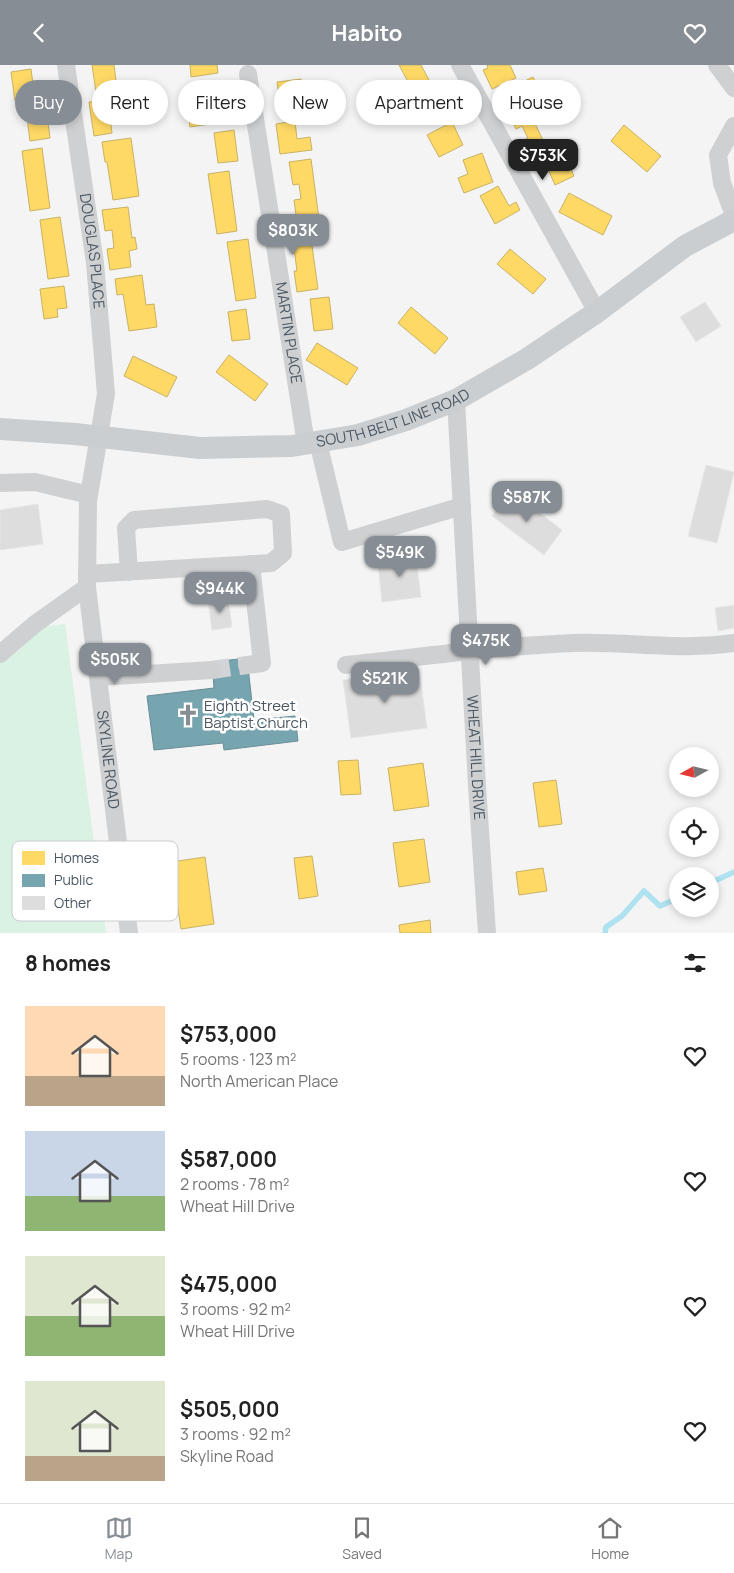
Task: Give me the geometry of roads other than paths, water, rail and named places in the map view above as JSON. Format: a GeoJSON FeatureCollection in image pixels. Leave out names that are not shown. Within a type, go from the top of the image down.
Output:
{"type":"FeatureCollection","features":[{"type":"Feature","properties":{"kind":"main road","name":"SOUTH BELT LINE ROAD"},"geometry":{"type":"LineString","coordinates":[[0,429],[200,447],[292,446],[358,435],[406,420],[456,400],[527,359],[597,312],[685,246],[734,220]]}},
{"type":"Feature","properties":{"kind":"street","name":"DOUGLAS PLACE"},"geometry":{"type":"LineString","coordinates":[[66,65],[95,263],[106,394],[99,437]]}},
{"type":"Feature","properties":{"kind":"street"},"geometry":{"type":"LineString","coordinates":[[460,65],[597,312]]}},
{"type":"Feature","properties":{"kind":"street"},"geometry":{"type":"LineString","coordinates":[[717,65],[734,88]]}},
{"type":"Feature","properties":{"kind":"street","name":"MARTIN PLACE"},"geometry":{"type":"LineString","coordinates":[[248,74],[312,443],[342,542],[462,507]]}},
{"type":"Feature","properties":{"kind":"street"},"geometry":{"type":"LineString","coordinates":[[734,126],[718,155],[722,183],[734,215]]}},
{"type":"Feature","properties":{"kind":"street","name":"WHEAT HILL DRIVE"},"geometry":{"type":"LineString","coordinates":[[456,400],[469,651],[487,933]]}},
{"type":"Feature","properties":{"kind":"street","name":"SKYLINE ROAD"},"geometry":{"type":"LineString","coordinates":[[99,437],[89,495],[87,581],[118,841]]}},
{"type":"Feature","properties":{"kind":"street"},"geometry":{"type":"LineString","coordinates":[[0,483],[35,482],[89,495]]}},
{"type":"Feature","properties":{"kind":"street"},"geometry":{"type":"LineString","coordinates":[[0,654],[87,581],[129,572],[271,563],[283,553],[281,514],[267,509],[134,520],[126,528],[129,572]]}},
{"type":"Feature","properties":{"kind":"street"},"geometry":{"type":"LineString","coordinates":[[248,665],[262,663],[251,565]]}},
{"type":"Feature","properties":{"kind":"street"},"geometry":{"type":"LineString","coordinates":[[346,665],[469,651],[575,643],[646,646],[734,643]]}},
{"type":"Feature","properties":{"kind":"street"},"geometry":{"type":"LineString","coordinates":[[98,677],[212,670]]}},
{"type":"Feature","properties":{"kind":"waterway"},"geometry":{"type":"LineString","coordinates":[[719,879],[734,872]]}},
{"type":"Feature","properties":{"kind":"waterway"},"geometry":{"type":"LineString","coordinates":[[605,933],[606,927],[622,916],[644,891],[660,906],[669,902]]}},
{"type":"Feature","properties":{"kind":"tunnel"},"geometry":{"type":"LineString","coordinates":[[212,670],[247,665]]}},
{"type":"Feature","properties":{"kind":"place","name":"Eighth Street Baptist Church"},"geometry":{"type":"Point","coordinates":[188,715]}}]}
